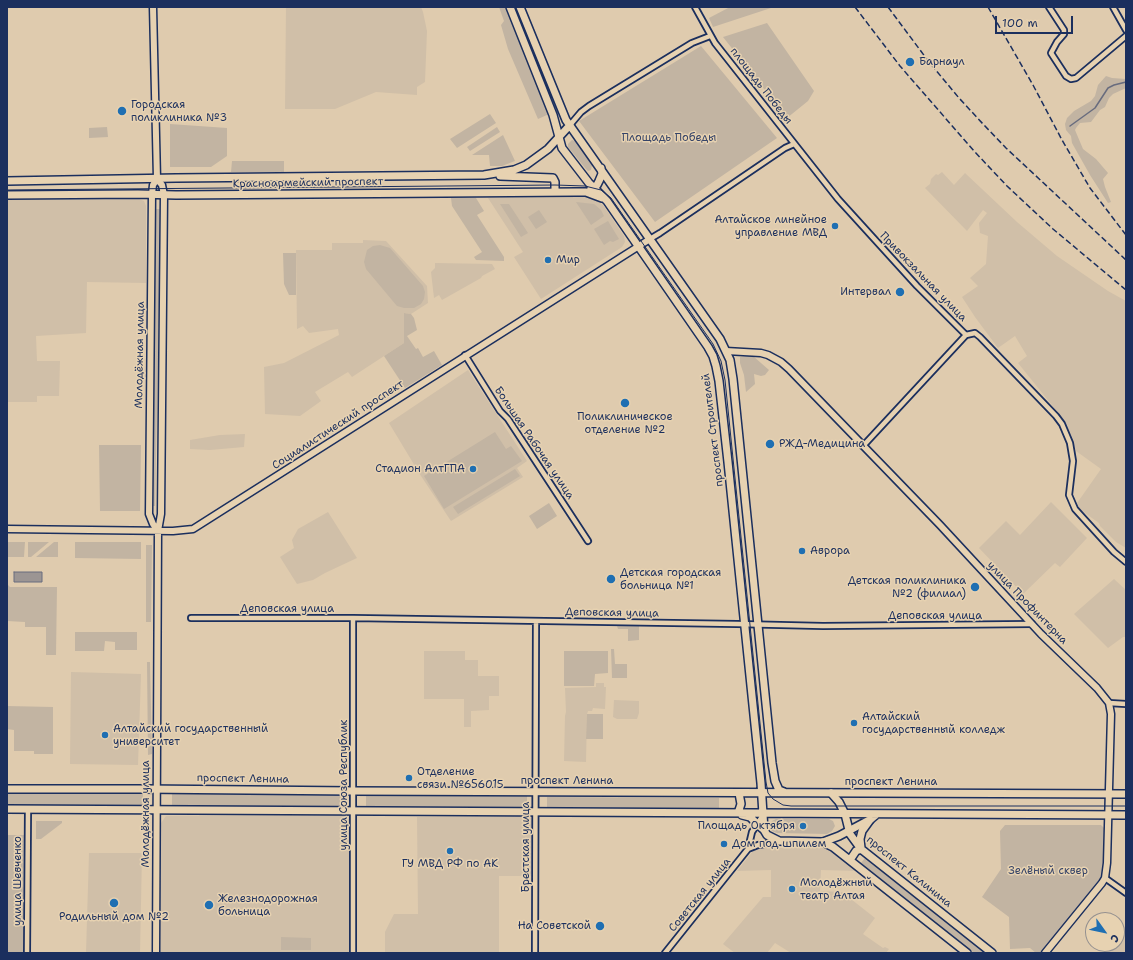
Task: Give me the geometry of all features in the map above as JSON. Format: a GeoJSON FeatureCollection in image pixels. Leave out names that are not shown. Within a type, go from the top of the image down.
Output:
{"type":"FeatureCollection","features":[{"type":"Feature","properties":{"kind":"main road","name":"проспект Строителей"},"geometry":{"type":"LineString","coordinates":[[510,7],[553,115],[558,138],[562,148],[594,188],[607,201],[713,356],[718,375],[728,462],[764,813]]}},
{"type":"Feature","properties":{"kind":"main road"},"geometry":{"type":"LineString","coordinates":[[520,7],[562,111],[570,125],[720,339],[732,368],[775,781],[779,790],[784,793]]}},
{"type":"Feature","properties":{"kind":"main road","name":"Красноармейский проспект"},"geometry":{"type":"LineString","coordinates":[[7,181],[484,175],[514,170],[536,158],[548,149],[570,125]]}},
{"type":"Feature","properties":{"kind":"main road"},"geometry":{"type":"LineString","coordinates":[[577,192],[594,188],[602,174],[601,168]]}},
{"type":"Feature","properties":{"kind":"main road"},"geometry":{"type":"LineString","coordinates":[[484,175],[550,177],[555,180],[555,192]]}},
{"type":"Feature","properties":{"kind":"main road","name":"Красноармейский проспект"},"geometry":{"type":"LineString","coordinates":[[7,195],[577,192],[594,194],[607,201]]}},
{"type":"Feature","properties":{"kind":"main road"},"geometry":{"type":"LineString","coordinates":[[728,462],[742,460]]}},
{"type":"Feature","properties":{"kind":"main road","name":"проспект Ленина"},"geometry":{"type":"LineString","coordinates":[[7,789],[1126,794]]}},
{"type":"Feature","properties":{"kind":"main road"},"geometry":{"type":"LineString","coordinates":[[738,813],[740,804],[739,793]]}},
{"type":"Feature","properties":{"kind":"main road","name":"проспект Калинина"},"geometry":{"type":"LineString","coordinates":[[831,793],[839,802],[845,814],[848,831],[861,848],[992,953]]}},
{"type":"Feature","properties":{"kind":"main road"},"geometry":{"type":"LineString","coordinates":[[7,809],[156,811],[764,813],[845,814],[874,816],[1126,815]]}},
{"type":"Feature","properties":{"kind":"main road"},"geometry":{"type":"LineString","coordinates":[[738,813],[750,817],[764,830],[767,835],[779,841],[823,842],[848,831],[874,816]]}},
{"type":"Feature","properties":{"kind":"main road"},"geometry":{"type":"LineString","coordinates":[[764,813],[764,830]]}},
{"type":"Feature","properties":{"kind":"main road"},"geometry":{"type":"LineString","coordinates":[[850,860],[856,851],[861,848],[860,839],[862,831],[874,816]]}},
{"type":"Feature","properties":{"kind":"main road"},"geometry":{"type":"LineString","coordinates":[[823,842],[833,847],[850,860],[967,953]]}},
{"type":"Feature","properties":{"kind":"street","name":"Молодёжная улица"},"geometry":{"type":"LineString","coordinates":[[153,7],[157,179],[153,185],[152,194],[149,514],[152,524],[158,531]]}},
{"type":"Feature","properties":{"kind":"street"},"geometry":{"type":"LineString","coordinates":[[570,125],[581,112],[589,106],[692,43],[710,36],[695,7]]}},
{"type":"Feature","properties":{"kind":"street"},"geometry":{"type":"LineString","coordinates":[[1049,7],[1064,30],[1064,34],[1057,42],[1051,53],[1066,76],[1071,79],[1076,78],[1126,36]]}},
{"type":"Feature","properties":{"kind":"street"},"geometry":{"type":"LineString","coordinates":[[1113,7],[1126,30]]}},
{"type":"Feature","properties":{"kind":"street","name":"площадь Победы"},"geometry":{"type":"LineString","coordinates":[[710,36],[794,144]]}},
{"type":"Feature","properties":{"kind":"street"},"geometry":{"type":"LineString","coordinates":[[650,239],[660,234],[785,148],[794,144]]}},
{"type":"Feature","properties":{"kind":"street","name":"Привокзальная улица"},"geometry":{"type":"LineString","coordinates":[[794,144],[850,214],[917,286],[966,335],[975,334],[980,337],[1056,416],[1062,424],[1070,443],[1073,461],[1069,495],[1071,502],[1075,509],[1114,552],[1126,562]]}},
{"type":"Feature","properties":{"kind":"street","name":"Молодёжная улица"},"geometry":{"type":"LineString","coordinates":[[156,953],[158,531],[161,514],[164,195],[162,185],[157,179]]}},
{"type":"Feature","properties":{"kind":"street","name":"Социалистический проспект"},"geometry":{"type":"LineString","coordinates":[[7,529],[158,531],[186,530],[201,525],[465,355],[650,239]]}},
{"type":"Feature","properties":{"kind":"street"},"geometry":{"type":"LineString","coordinates":[[863,446],[966,335]]}},
{"type":"Feature","properties":{"kind":"street","name":"улица Профинтерна"},"geometry":{"type":"LineString","coordinates":[[726,351],[761,353],[774,357],[781,362],[949,535],[1032,624],[1097,688],[1109,704],[1112,714],[1108,794],[1107,863],[1105,878],[1102,884],[1045,953]]}},
{"type":"Feature","properties":{"kind":"street","name":"Большая Рабочая улица"},"geometry":{"type":"LineString","coordinates":[[465,355],[500,411],[508,419],[588,541]]}},
{"type":"Feature","properties":{"kind":"street","name":"Деповская улица"},"geometry":{"type":"LineString","coordinates":[[191,618],[353,618],[844,626],[1032,624]]}},
{"type":"Feature","properties":{"kind":"street","name":"улица Союза Республик"},"geometry":{"type":"LineString","coordinates":[[353,618],[353,953]]}},
{"type":"Feature","properties":{"kind":"street","name":"Брестская улица"},"geometry":{"type":"LineString","coordinates":[[535,953],[536,621]]}},
{"type":"Feature","properties":{"kind":"street"},"geometry":{"type":"LineString","coordinates":[[1109,704],[1126,704]]}},
{"type":"Feature","properties":{"kind":"street","name":"улица Шевченко"},"geometry":{"type":"LineString","coordinates":[[27,953],[28,810]]}},
{"type":"Feature","properties":{"kind":"street"},"geometry":{"type":"LineString","coordinates":[[748,849],[752,832],[764,813]]}},
{"type":"Feature","properties":{"kind":"street"},"geometry":{"type":"LineString","coordinates":[[748,849],[758,845],[779,841]]}},
{"type":"Feature","properties":{"kind":"street","name":"Советская улица"},"geometry":{"type":"LineString","coordinates":[[665,953],[748,849]]}},
{"type":"Feature","properties":{"kind":"street"},"geometry":{"type":"LineString","coordinates":[[1105,878],[1126,893]]}},
{"type":"Feature","properties":{"kind":"shaded area"},"geometry":{"type":"Polygon","coordinates":[[[286,7],[421,7],[427,31],[425,82],[417,87],[417,95],[376,92],[335,109],[285,109],[286,7]]]}},
{"type":"Feature","properties":{"kind":"shaded area"},"geometry":{"type":"Polygon","coordinates":[[[942,172],[954,185],[965,173],[1017,222],[1057,256],[1108,291],[1126,301],[1126,548],[1116,542],[1100,526],[1099,523],[1075,506],[1101,469],[1076,451],[1064,420],[1018,363],[1027,356],[1015,336],[998,348],[962,297],[978,286],[970,278],[986,264],[988,236],[980,233],[979,223],[987,213],[983,210],[967,231],[925,188],[930,184],[931,179],[936,174],[938,175],[942,172]]]}},
{"type":"Feature","properties":{"kind":"shaded area"},"geometry":{"type":"Polygon","coordinates":[[[586,197],[596,200],[603,205],[624,236],[625,242],[622,247],[541,299],[514,257],[523,252],[488,198],[586,197]]]}},
{"type":"Feature","properties":{"kind":"shaded area"},"geometry":{"type":"Polygon","coordinates":[[[7,199],[139,199],[144,201],[146,206],[146,283],[87,282],[86,333],[36,336],[37,361],[60,361],[59,396],[37,396],[37,402],[7,402],[7,199]]]}},
{"type":"Feature","properties":{"kind":"shaded area"},"geometry":{"type":"Polygon","coordinates":[[[363,240],[386,241],[427,286],[428,303],[411,314],[404,313],[404,343],[352,377],[348,372],[315,392],[321,401],[300,416],[265,414],[264,367],[284,363],[339,335],[338,329],[309,333],[303,326],[297,329],[296,250],[332,250],[332,243],[363,243],[363,240]]]}},
{"type":"Feature","properties":{"kind":"shaded area"},"geometry":{"type":"Polygon","coordinates":[[[435,263],[492,264],[495,269],[442,300],[439,295],[434,298],[431,272],[435,268],[435,263]]]}},
{"type":"Feature","properties":{"kind":"shaded area"},"geometry":{"type":"Polygon","coordinates":[[[468,370],[527,461],[517,468],[523,477],[451,521],[421,476],[389,423],[468,370]]]}},
{"type":"Feature","properties":{"kind":"shaded area"},"geometry":{"type":"Polygon","coordinates":[[[245,434],[244,447],[210,450],[190,449],[190,440],[220,435],[245,434]]]}},
{"type":"Feature","properties":{"kind":"shaded area"},"geometry":{"type":"Polygon","coordinates":[[[1051,502],[1087,538],[1060,567],[1055,563],[1023,594],[979,548],[1006,521],[1020,535],[1051,502]]]}},
{"type":"Feature","properties":{"kind":"shaded area"},"geometry":{"type":"Polygon","coordinates":[[[328,512],[357,558],[313,580],[297,584],[280,557],[294,548],[292,540],[298,529],[328,512]]]}},
{"type":"Feature","properties":{"kind":"shaded area"},"geometry":{"type":"Polygon","coordinates":[[[14,572],[42,572],[42,582],[14,582],[14,572]]]}},
{"type":"Feature","properties":{"kind":"shaded area"},"geometry":{"type":"Polygon","coordinates":[[[1114,579],[1126,590],[1126,637],[1123,637],[1108,648],[1074,614],[1114,579]]]}},
{"type":"Feature","properties":{"kind":"shaded area"},"geometry":{"type":"Polygon","coordinates":[[[424,651],[465,651],[465,660],[478,660],[478,676],[499,676],[499,696],[489,696],[489,710],[471,711],[471,727],[464,727],[464,699],[424,699],[424,651]]]}},
{"type":"Feature","properties":{"kind":"shaded area","name":"Алтайский государственный университет"},"geometry":{"type":"Polygon","coordinates":[[[71,672],[141,674],[138,765],[70,764],[71,672]]]}},
{"type":"Feature","properties":{"kind":"shaded area"},"geometry":{"type":"Polygon","coordinates":[[[596,683],[604,683],[604,687],[606,687],[605,709],[593,708],[592,711],[588,711],[586,762],[564,761],[566,712],[565,688],[596,687],[596,683]]]}},
{"type":"Feature","properties":{"kind":"shaded area"},"geometry":{"type":"Polygon","coordinates":[[[614,700],[639,701],[639,713],[637,719],[617,719],[613,717],[614,700]]]}},
{"type":"Feature","properties":{"kind":"shaded area"},"geometry":{"type":"Polygon","coordinates":[[[346,815],[349,817],[350,821],[350,953],[159,953],[161,823],[166,816],[346,815]]]}},
{"type":"Feature","properties":{"kind":"shaded area"},"geometry":{"type":"Polygon","coordinates":[[[417,817],[530,817],[532,821],[531,876],[499,876],[499,953],[385,953],[385,932],[394,914],[418,914],[417,817]]]}},
{"type":"Feature","properties":{"kind":"shaded area"},"geometry":{"type":"Polygon","coordinates":[[[758,848],[828,848],[859,871],[821,870],[820,891],[842,892],[875,918],[863,934],[883,948],[885,947],[889,949],[886,953],[791,953],[775,943],[767,953],[735,953],[723,944],[763,897],[771,897],[771,870],[737,871],[753,851],[758,848]]]}},
{"type":"Feature","properties":{"kind":"shaded area","name":"Родильный дом №2"},"geometry":{"type":"Polygon","coordinates":[[[89,853],[142,853],[140,953],[86,953],[89,853]]]}},
{"type":"Feature","properties":{"kind":"shaded area"},"geometry":{"type":"Polygon","coordinates":[[[1126,925],[1126,953],[1105,953],[1125,952],[1126,925]]]}},
{"type":"Feature","properties":{"kind":"green space"},"geometry":{"type":"Polygon","coordinates":[[[499,7],[505,7],[549,114],[538,119],[508,49],[501,25],[504,21],[499,7]]]}},
{"type":"Feature","properties":{"kind":"green space"},"geometry":{"type":"Polygon","coordinates":[[[730,7],[774,7],[713,27],[709,18],[730,7]]]}},
{"type":"Feature","properties":{"kind":"green space"},"geometry":{"type":"Polygon","coordinates":[[[767,23],[814,91],[808,101],[787,118],[723,37],[767,23]]]}},
{"type":"Feature","properties":{"kind":"green space","name":"Площадь Победы"},"geometry":{"type":"Polygon","coordinates":[[[701,46],[777,138],[655,222],[579,121],[701,46]]]}},
{"type":"Feature","properties":{"kind":"green space"},"geometry":{"type":"Polygon","coordinates":[[[1106,76],[1126,79],[1126,88],[1113,94],[1109,98],[1105,107],[1100,110],[1091,122],[1080,123],[1075,130],[1083,149],[1096,159],[1108,173],[1103,179],[1111,202],[1108,203],[1072,143],[1071,136],[1066,130],[1065,124],[1067,118],[1074,111],[1091,101],[1095,96],[1098,85],[1106,76]]]}},
{"type":"Feature","properties":{"kind":"green space"},"geometry":{"type":"Polygon","coordinates":[[[490,114],[496,123],[457,148],[450,139],[490,114]]]}},
{"type":"Feature","properties":{"kind":"green space"},"geometry":{"type":"Polygon","coordinates":[[[170,124],[227,128],[227,156],[211,167],[170,167],[170,124]]]}},
{"type":"Feature","properties":{"kind":"green space"},"geometry":{"type":"Polygon","coordinates":[[[107,127],[108,137],[89,138],[89,128],[107,127]]]}},
{"type":"Feature","properties":{"kind":"green space"},"geometry":{"type":"Polygon","coordinates":[[[497,127],[500,132],[470,151],[467,147],[497,127]]]}},
{"type":"Feature","properties":{"kind":"green space"},"geometry":{"type":"Polygon","coordinates":[[[503,135],[515,161],[502,166],[490,166],[489,155],[472,155],[503,135]]]}},
{"type":"Feature","properties":{"kind":"green space"},"geometry":{"type":"Polygon","coordinates":[[[572,140],[575,141],[592,165],[591,170],[588,171],[586,169],[568,147],[568,144],[572,140]]]}},
{"type":"Feature","properties":{"kind":"green space"},"geometry":{"type":"Polygon","coordinates":[[[232,161],[284,161],[284,172],[231,172],[232,161]]]}},
{"type":"Feature","properties":{"kind":"green space"},"geometry":{"type":"Polygon","coordinates":[[[451,198],[476,198],[484,211],[477,215],[504,257],[504,261],[476,260],[474,257],[482,252],[452,206],[451,198]]]}},
{"type":"Feature","properties":{"kind":"green space"},"geometry":{"type":"Polygon","coordinates":[[[576,202],[594,204],[601,210],[604,216],[591,225],[576,202]]]}},
{"type":"Feature","properties":{"kind":"green space"},"geometry":{"type":"Polygon","coordinates":[[[500,204],[509,204],[528,233],[521,237],[500,204]]]}},
{"type":"Feature","properties":{"kind":"green space"},"geometry":{"type":"Polygon","coordinates":[[[155,209],[161,209],[155,506],[151,506],[155,209]]]}},
{"type":"Feature","properties":{"kind":"green space"},"geometry":{"type":"Polygon","coordinates":[[[539,210],[547,222],[536,229],[528,217],[539,210]]]}},
{"type":"Feature","properties":{"kind":"green space"},"geometry":{"type":"Polygon","coordinates":[[[608,221],[619,239],[613,242],[610,241],[604,245],[594,229],[608,221]]]}},
{"type":"Feature","properties":{"kind":"green space"},"geometry":{"type":"Polygon","coordinates":[[[380,245],[390,248],[423,286],[425,292],[424,299],[421,304],[414,308],[397,306],[366,269],[364,262],[367,250],[373,246],[380,245]]]}},
{"type":"Feature","properties":{"kind":"green space"},"geometry":{"type":"Polygon","coordinates":[[[283,253],[296,253],[296,295],[289,295],[284,284],[283,253]]]}},
{"type":"Feature","properties":{"kind":"green space"},"geometry":{"type":"Polygon","coordinates":[[[404,313],[411,314],[414,318],[417,330],[407,336],[416,349],[418,348],[423,357],[434,351],[442,365],[405,388],[384,356],[404,343],[404,313]]]}},
{"type":"Feature","properties":{"kind":"green space"},"geometry":{"type":"Polygon","coordinates":[[[753,356],[769,370],[765,375],[761,376],[754,374],[755,384],[746,392],[740,357],[753,356]]]}},
{"type":"Feature","properties":{"kind":"green space","name":"Стадион АлтГПА"},"geometry":{"type":"Polygon","coordinates":[[[495,432],[506,449],[511,446],[522,461],[444,509],[424,476],[495,432]]]}},
{"type":"Feature","properties":{"kind":"green space"},"geometry":{"type":"Polygon","coordinates":[[[99,445],[141,445],[140,511],[100,511],[99,445]]]}},
{"type":"Feature","properties":{"kind":"green space"},"geometry":{"type":"Polygon","coordinates":[[[515,469],[520,476],[458,514],[453,507],[515,469]]]}},
{"type":"Feature","properties":{"kind":"green space"},"geometry":{"type":"Polygon","coordinates":[[[549,503],[557,516],[537,529],[529,516],[549,503]]]}},
{"type":"Feature","properties":{"kind":"green space"},"geometry":{"type":"Polygon","coordinates":[[[7,542],[25,542],[24,557],[7,557],[7,542]]]}},
{"type":"Feature","properties":{"kind":"green space"},"geometry":{"type":"Polygon","coordinates":[[[28,542],[49,542],[31,557],[28,557],[28,542]]]}},
{"type":"Feature","properties":{"kind":"green space"},"geometry":{"type":"Polygon","coordinates":[[[54,542],[58,542],[58,557],[36,557],[54,542]]]}},
{"type":"Feature","properties":{"kind":"green space"},"geometry":{"type":"Polygon","coordinates":[[[75,542],[141,542],[141,559],[75,558],[75,542]]]}},
{"type":"Feature","properties":{"kind":"green space"},"geometry":{"type":"Polygon","coordinates":[[[146,545],[152,545],[151,622],[146,622],[146,545]]]}},
{"type":"Feature","properties":{"kind":"green space"},"geometry":{"type":"Polygon","coordinates":[[[7,584],[10,587],[57,587],[56,655],[46,655],[46,627],[25,627],[25,622],[7,621],[7,584]]]}},
{"type":"Feature","properties":{"kind":"green space"},"geometry":{"type":"Polygon","coordinates":[[[617,626],[639,626],[639,640],[628,641],[628,629],[618,629],[617,626]]]}},
{"type":"Feature","properties":{"kind":"green space"},"geometry":{"type":"Polygon","coordinates":[[[75,632],[137,632],[137,650],[115,650],[115,642],[105,641],[104,651],[75,651],[75,632]]]}},
{"type":"Feature","properties":{"kind":"green space"},"geometry":{"type":"Polygon","coordinates":[[[611,649],[614,649],[615,664],[627,664],[627,678],[612,678],[611,649]]]}},
{"type":"Feature","properties":{"kind":"green space"},"geometry":{"type":"Polygon","coordinates":[[[564,651],[608,651],[608,673],[595,674],[594,686],[564,686],[564,651]]]}},
{"type":"Feature","properties":{"kind":"green space"},"geometry":{"type":"Polygon","coordinates":[[[147,662],[150,662],[152,754],[148,755],[147,662]]]}},
{"type":"Feature","properties":{"kind":"green space"},"geometry":{"type":"Polygon","coordinates":[[[7,706],[53,707],[53,754],[34,754],[34,751],[14,751],[14,730],[7,729],[7,706]]]}},
{"type":"Feature","properties":{"kind":"green space"},"geometry":{"type":"Polygon","coordinates":[[[587,714],[603,714],[603,739],[586,739],[587,714]]]}},
{"type":"Feature","properties":{"kind":"green space"},"geometry":{"type":"Polygon","coordinates":[[[7,793],[143,794],[142,806],[7,805],[7,793]]]}},
{"type":"Feature","properties":{"kind":"green space"},"geometry":{"type":"Polygon","coordinates":[[[172,794],[341,794],[341,808],[172,808],[172,794]]]}},
{"type":"Feature","properties":{"kind":"green space"},"geometry":{"type":"Polygon","coordinates":[[[366,795],[527,796],[527,808],[366,807],[366,795]]]}},
{"type":"Feature","properties":{"kind":"green space"},"geometry":{"type":"Polygon","coordinates":[[[547,797],[719,798],[719,810],[547,810],[547,797]]]}},
{"type":"Feature","properties":{"kind":"green space"},"geometry":{"type":"Polygon","coordinates":[[[776,819],[829,819],[833,821],[835,826],[832,831],[827,834],[777,833],[772,831],[770,826],[772,821],[776,819]]]}},
{"type":"Feature","properties":{"kind":"green space"},"geometry":{"type":"Polygon","coordinates":[[[36,821],[62,821],[62,823],[41,839],[36,839],[36,821]]]}},
{"type":"Feature","properties":{"kind":"green space","name":"Зелёный сквер"},"geometry":{"type":"Polygon","coordinates":[[[1005,825],[1101,825],[1104,828],[1103,868],[1099,881],[1040,953],[1036,953],[1030,948],[1010,949],[1009,917],[982,897],[1001,869],[1000,831],[1005,825]]]}},
{"type":"Feature","properties":{"kind":"green space"},"geometry":{"type":"Polygon","coordinates":[[[7,835],[24,835],[23,953],[7,953],[7,835]]]}},
{"type":"Feature","properties":{"kind":"green space"},"geometry":{"type":"Polygon","coordinates":[[[865,858],[986,953],[974,953],[861,863],[865,858]]]}},
{"type":"Feature","properties":{"kind":"green space"},"geometry":{"type":"Polygon","coordinates":[[[281,937],[311,938],[311,950],[281,950],[281,937]]]}},
{"type":"Feature","properties":{"kind":"waterway"},"geometry":{"type":"LineString","coordinates":[[1070,126],[1095,108],[1108,88],[1126,82]]}},
{"type":"Feature","properties":{"kind":"tram line"},"geometry":{"type":"LineString","coordinates":[[7,190],[555,185],[585,186],[601,190],[611,198],[713,344],[721,361],[725,380],[766,782],[768,793],[773,799],[783,805],[791,806],[1126,806]]}},
{"type":"Feature","properties":{"kind":"railway"},"geometry":{"type":"LineString","coordinates":[[855,7],[900,66],[974,151],[1007,186],[1053,229],[1126,290]]}},
{"type":"Feature","properties":{"kind":"railway"},"geometry":{"type":"LineString","coordinates":[[888,7],[929,62],[983,124],[1006,148],[1126,260]]}},
{"type":"Feature","properties":{"kind":"railway"},"geometry":{"type":"LineString","coordinates":[[988,7],[1090,188],[1126,235]]}},
{"type":"Feature","properties":{"kind":"place","name":"Барнаул"},"geometry":{"type":"Point","coordinates":[910,62]}},
{"type":"Feature","properties":{"kind":"place","name":"Городская поликлиника №3"},"geometry":{"type":"Point","coordinates":[122,111]}},
{"type":"Feature","properties":{"kind":"place","name":"Алтайское линейное управление МВД"},"geometry":{"type":"Point","coordinates":[835,226]}},
{"type":"Feature","properties":{"kind":"place","name":"Мир"},"geometry":{"type":"Point","coordinates":[548,260]}},
{"type":"Feature","properties":{"kind":"place","name":"Интервал"},"geometry":{"type":"Point","coordinates":[900,292]}},
{"type":"Feature","properties":{"kind":"place","name":"Поликлиническое отделение №2"},"geometry":{"type":"Point","coordinates":[625,403]}},
{"type":"Feature","properties":{"kind":"place","name":"РЖД-Медицина"},"geometry":{"type":"Point","coordinates":[770,444]}},
{"type":"Feature","properties":{"kind":"place","name":"Стадион АлтГПА"},"geometry":{"type":"Point","coordinates":[473,469]}},
{"type":"Feature","properties":{"kind":"place","name":"Аврора"},"geometry":{"type":"Point","coordinates":[802,551]}},
{"type":"Feature","properties":{"kind":"place","name":"Детская городская больница №1"},"geometry":{"type":"Point","coordinates":[611,579]}},
{"type":"Feature","properties":{"kind":"place","name":"Детская поликлиника №2 (филиал)"},"geometry":{"type":"Point","coordinates":[975,587]}},
{"type":"Feature","properties":{"kind":"place","name":"Алтайский государственный колледж"},"geometry":{"type":"Point","coordinates":[854,723]}},
{"type":"Feature","properties":{"kind":"place","name":"Алтайский государственный университет"},"geometry":{"type":"Point","coordinates":[105,735]}},
{"type":"Feature","properties":{"kind":"place","name":"Отделение связи №656015"},"geometry":{"type":"Point","coordinates":[409,778]}},
{"type":"Feature","properties":{"kind":"place","name":"Площадь Октября"},"geometry":{"type":"Point","coordinates":[803,826]}},
{"type":"Feature","properties":{"kind":"place","name":"Дом под шпилем"},"geometry":{"type":"Point","coordinates":[724,844]}},
{"type":"Feature","properties":{"kind":"place","name":"ГУ МВД РФ по АК"},"geometry":{"type":"Point","coordinates":[450,851]}},
{"type":"Feature","properties":{"kind":"place","name":"Молодёжный театр Алтая"},"geometry":{"type":"Point","coordinates":[792,889]}},
{"type":"Feature","properties":{"kind":"place","name":"Родильный дом №2"},"geometry":{"type":"Point","coordinates":[114,903]}},
{"type":"Feature","properties":{"kind":"place","name":"Железнодорожная больница"},"geometry":{"type":"Point","coordinates":[209,905]}},
{"type":"Feature","properties":{"kind":"place","name":"На Советской"},"geometry":{"type":"Point","coordinates":[600,926]}}]}
